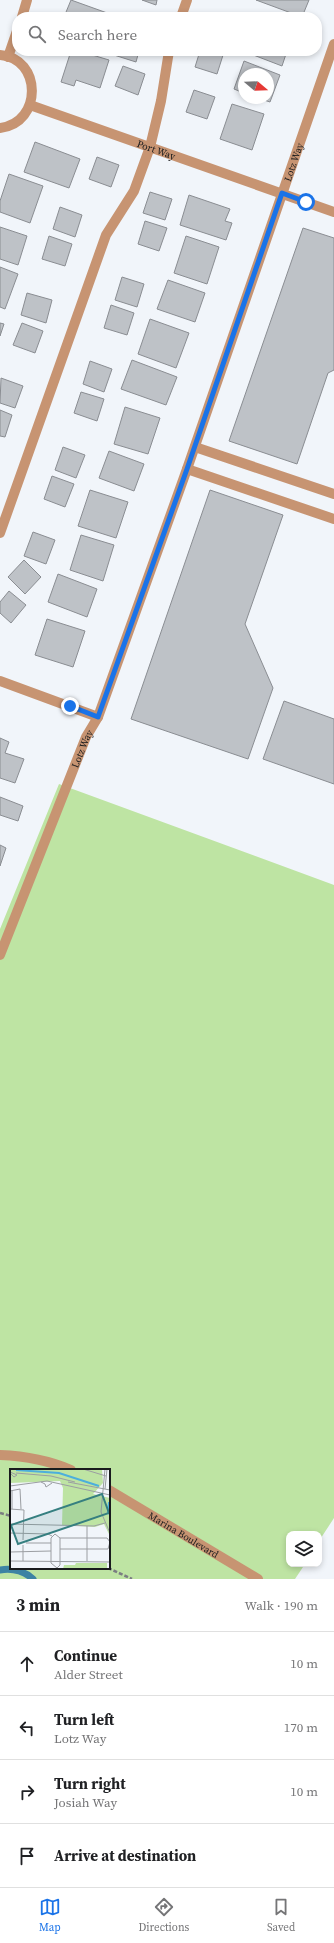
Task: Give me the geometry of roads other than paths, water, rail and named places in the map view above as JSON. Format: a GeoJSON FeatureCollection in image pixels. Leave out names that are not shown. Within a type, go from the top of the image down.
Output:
{"type":"FeatureCollection","features":[{"type":"Feature","properties":{"kind":"street"},"geometry":{"type":"LineString","coordinates":[[23,12],[27,0]]}},
{"type":"Feature","properties":{"kind":"street"},"geometry":{"type":"LineString","coordinates":[[183,12],[187,0]]}},
{"type":"Feature","properties":{"kind":"street"},"geometry":{"type":"LineString","coordinates":[[0,128],[7,127],[20,120],[30,105],[33,94],[31,80],[25,68],[4,56],[12,41]]}},
{"type":"Feature","properties":{"kind":"street","name":"Lotz Way"},"geometry":{"type":"LineString","coordinates":[[0,955],[86,737],[98,717],[195,447],[334,44]]}},
{"type":"Feature","properties":{"kind":"street"},"geometry":{"type":"LineString","coordinates":[[0,532],[106,235],[134,191],[150,147],[162,101],[168,56]]}},
{"type":"Feature","properties":{"kind":"street","name":"Port Way"},"geometry":{"type":"LineString","coordinates":[[30,105],[334,212]]}},
{"type":"Feature","properties":{"kind":"street"},"geometry":{"type":"LineString","coordinates":[[195,447],[334,494]]}},
{"type":"Feature","properties":{"kind":"street"},"geometry":{"type":"LineString","coordinates":[[187,469],[334,519]]}},
{"type":"Feature","properties":{"kind":"street"},"geometry":{"type":"LineString","coordinates":[[0,681],[98,717]]}},
{"type":"Feature","properties":{"kind":"street"},"geometry":{"type":"LineString","coordinates":[[0,1455],[21,1456],[41,1460],[69,1469]]}},
{"type":"Feature","properties":{"kind":"street","name":"Marina Boulevard"},"geometry":{"type":"LineString","coordinates":[[110,1491],[258,1579]]}},
{"type":"Feature","properties":{"kind":"waterway"},"geometry":{"type":"LineString","coordinates":[[0,1570],[9,1569],[18,1571],[33,1579]]}}]}
